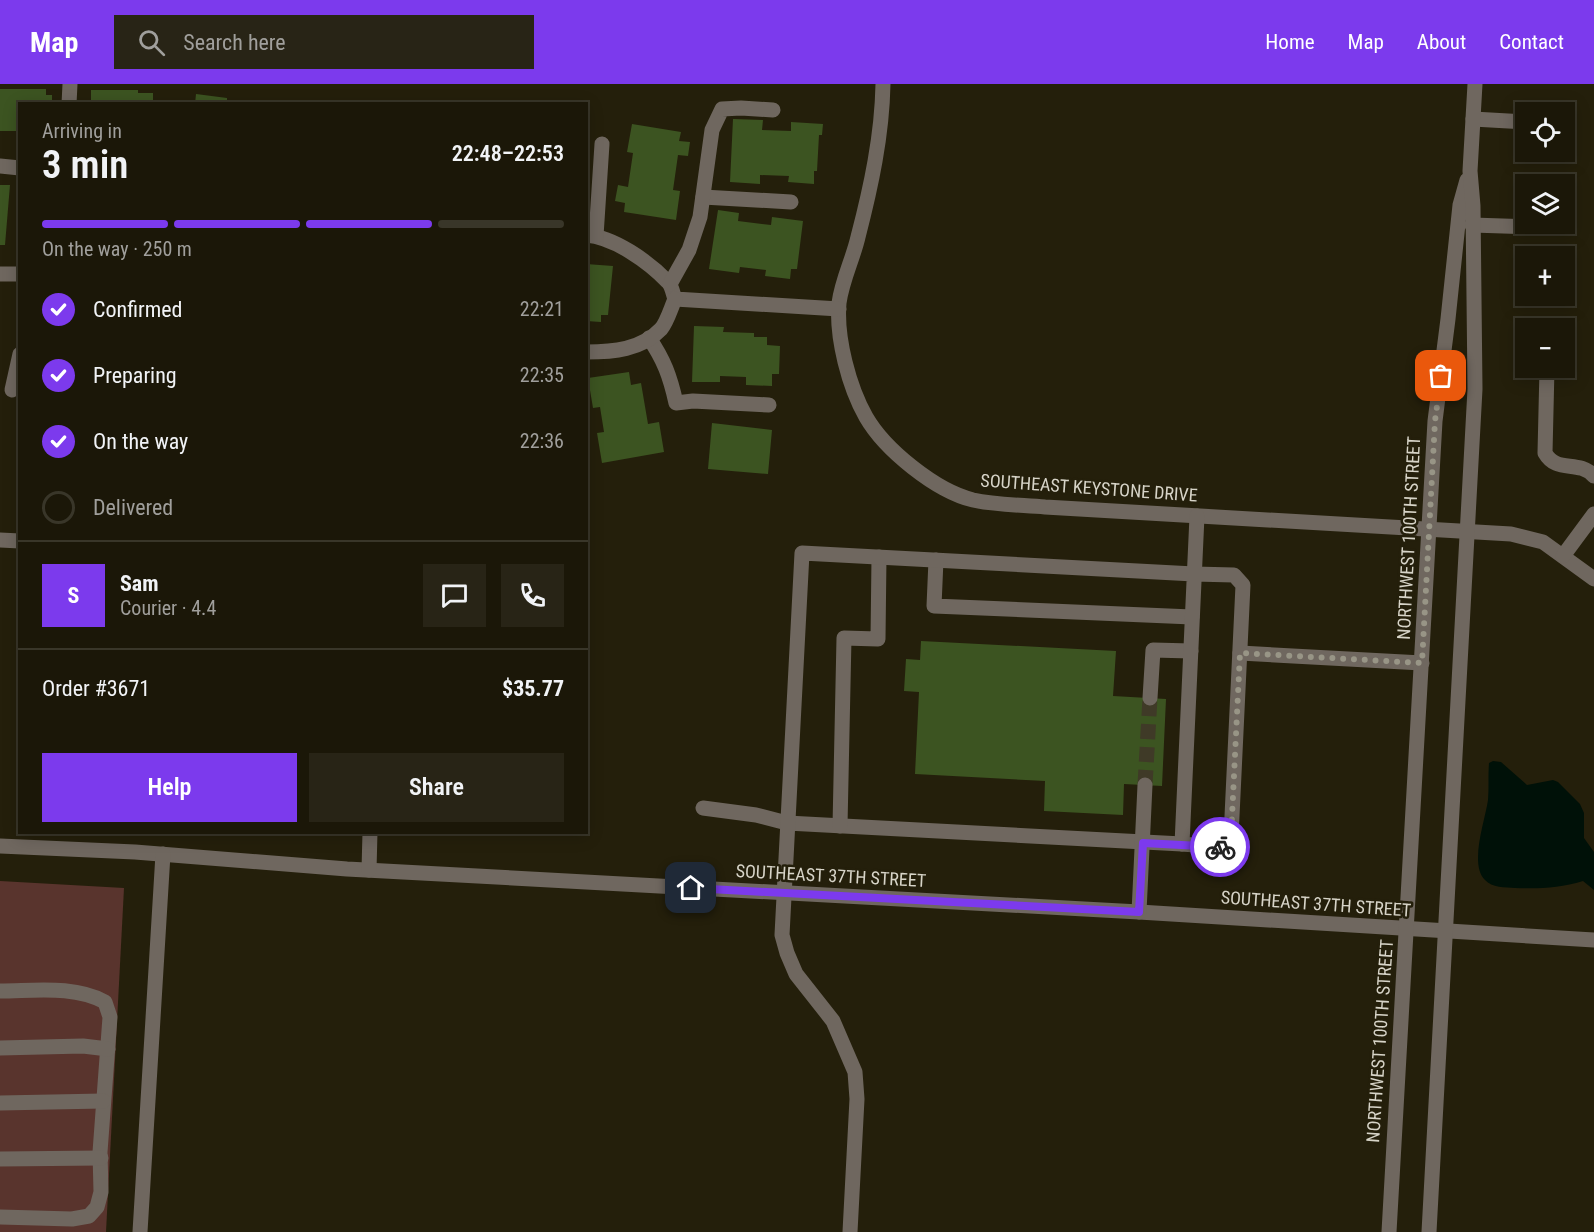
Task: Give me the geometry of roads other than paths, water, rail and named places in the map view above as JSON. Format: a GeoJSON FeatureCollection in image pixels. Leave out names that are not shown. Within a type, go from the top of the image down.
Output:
{"type":"FeatureCollection","features":[{"type":"Feature","properties":{"kind":"street"},"geometry":{"type":"LineString","coordinates":[[69,102],[70,84]]}},
{"type":"Feature","properties":{"kind":"street","name":"SOUTHEAST KEYSTONE DRIVE"},"geometry":{"type":"LineString","coordinates":[[883,84],[881,122],[875,163],[857,241],[846,274],[839,319],[846,367],[866,418],[907,463],[940,487],[972,500],[1046,507],[1511,534],[1543,542],[1594,579]]}},
{"type":"Feature","properties":{"kind":"street","name":"NORTHWEST 100TH STREET"},"geometry":{"type":"LineString","coordinates":[[1429,1232],[1475,389],[1473,206],[1470,171],[1475,84]]}},
{"type":"Feature","properties":{"kind":"street"},"geometry":{"type":"LineString","coordinates":[[670,284],[689,250],[700,217],[712,129],[723,109],[773,110]]}},
{"type":"Feature","properties":{"kind":"street"},"geometry":{"type":"LineString","coordinates":[[1473,119],[1515,121]]}},
{"type":"Feature","properties":{"kind":"street"},"geometry":{"type":"LineString","coordinates":[[588,352],[611,352],[640,345],[661,328],[675,299],[670,284],[621,246],[591,235],[602,144]]}},
{"type":"Feature","properties":{"kind":"street"},"geometry":{"type":"LineString","coordinates":[[0,166],[18,168]]}},
{"type":"Feature","properties":{"kind":"street","name":"NORTHWEST 100TH STREET"},"geometry":{"type":"LineString","coordinates":[[1389,1232],[1402,970],[1407,929],[1435,421],[1460,205],[1470,171]]}},
{"type":"Feature","properties":{"kind":"street"},"geometry":{"type":"LineString","coordinates":[[703,197],[791,202]]}},
{"type":"Feature","properties":{"kind":"street"},"geometry":{"type":"LineString","coordinates":[[1472,225],[1515,226]]}},
{"type":"Feature","properties":{"kind":"street"},"geometry":{"type":"LineString","coordinates":[[0,274],[18,274]]}},
{"type":"Feature","properties":{"kind":"street"},"geometry":{"type":"LineString","coordinates":[[675,299],[839,309]]}},
{"type":"Feature","properties":{"kind":"street"},"geometry":{"type":"LineString","coordinates":[[649,338],[663,359],[676,403],[693,401],[769,405]]}},
{"type":"Feature","properties":{"kind":"street"},"geometry":{"type":"LineString","coordinates":[[12,390],[18,363]]}},
{"type":"Feature","properties":{"kind":"street"},"geometry":{"type":"LineString","coordinates":[[1547,378],[1545,453],[1549,460],[1557,464],[1587,469],[1594,476]]}},
{"type":"Feature","properties":{"kind":"street"},"geometry":{"type":"LineString","coordinates":[[1563,556],[1594,514]]}},
{"type":"Feature","properties":{"kind":"street"},"geometry":{"type":"LineString","coordinates":[[1182,844],[1197,516]]}},
{"type":"Feature","properties":{"kind":"street"},"geometry":{"type":"LineString","coordinates":[[0,540],[18,541]]}},
{"type":"Feature","properties":{"kind":"street"},"geometry":{"type":"LineString","coordinates":[[703,808],[756,815],[787,823],[1221,847],[1231,837],[1243,585],[1234,575],[802,553],[787,823],[782,935],[796,974],[834,1021],[855,1072],[857,1099],[850,1232]]}},
{"type":"Feature","properties":{"kind":"street"},"geometry":{"type":"LineString","coordinates":[[840,826],[844,638],[878,639],[879,557]]}},
{"type":"Feature","properties":{"kind":"street"},"geometry":{"type":"LineString","coordinates":[[936,560],[934,606],[1192,617]]}},
{"type":"Feature","properties":{"kind":"street"},"geometry":{"type":"LineString","coordinates":[[1150,698],[1153,650],[1191,651]]}},
{"type":"Feature","properties":{"kind":"street"},"geometry":{"type":"LineString","coordinates":[[1240,653],[1422,663]]}},
{"type":"Feature","properties":{"kind":"street"},"geometry":{"type":"LineString","coordinates":[[1139,912],[1145,785]]}},
{"type":"Feature","properties":{"kind":"street"},"geometry":{"type":"LineString","coordinates":[[369,870],[370,834]]}},
{"type":"Feature","properties":{"kind":"street","name":"SOUTHEAST 37TH STREET"},"geometry":{"type":"LineString","coordinates":[[0,846],[163,854],[369,870],[1139,912],[1594,940]]}},
{"type":"Feature","properties":{"kind":"street"},"geometry":{"type":"LineString","coordinates":[[140,1232],[163,854]]}},
{"type":"Feature","properties":{"kind":"street"},"geometry":{"type":"LineString","coordinates":[[0,991],[73,991],[90,994],[105,1002],[110,1017],[103,1101],[101,1192],[97,1207],[89,1216],[72,1219],[0,1218]]}},
{"type":"Feature","properties":{"kind":"street"},"geometry":{"type":"LineString","coordinates":[[0,1047],[83,1046],[108,1049]]}},
{"type":"Feature","properties":{"kind":"street"},"geometry":{"type":"LineString","coordinates":[[0,1103],[103,1101]]}},
{"type":"Feature","properties":{"kind":"street"},"geometry":{"type":"LineString","coordinates":[[0,1159],[101,1158]]}},
{"type":"Feature","properties":{"kind":"tunnel"},"geometry":{"type":"LineString","coordinates":[[1145,785],[1150,698]]}}]}
